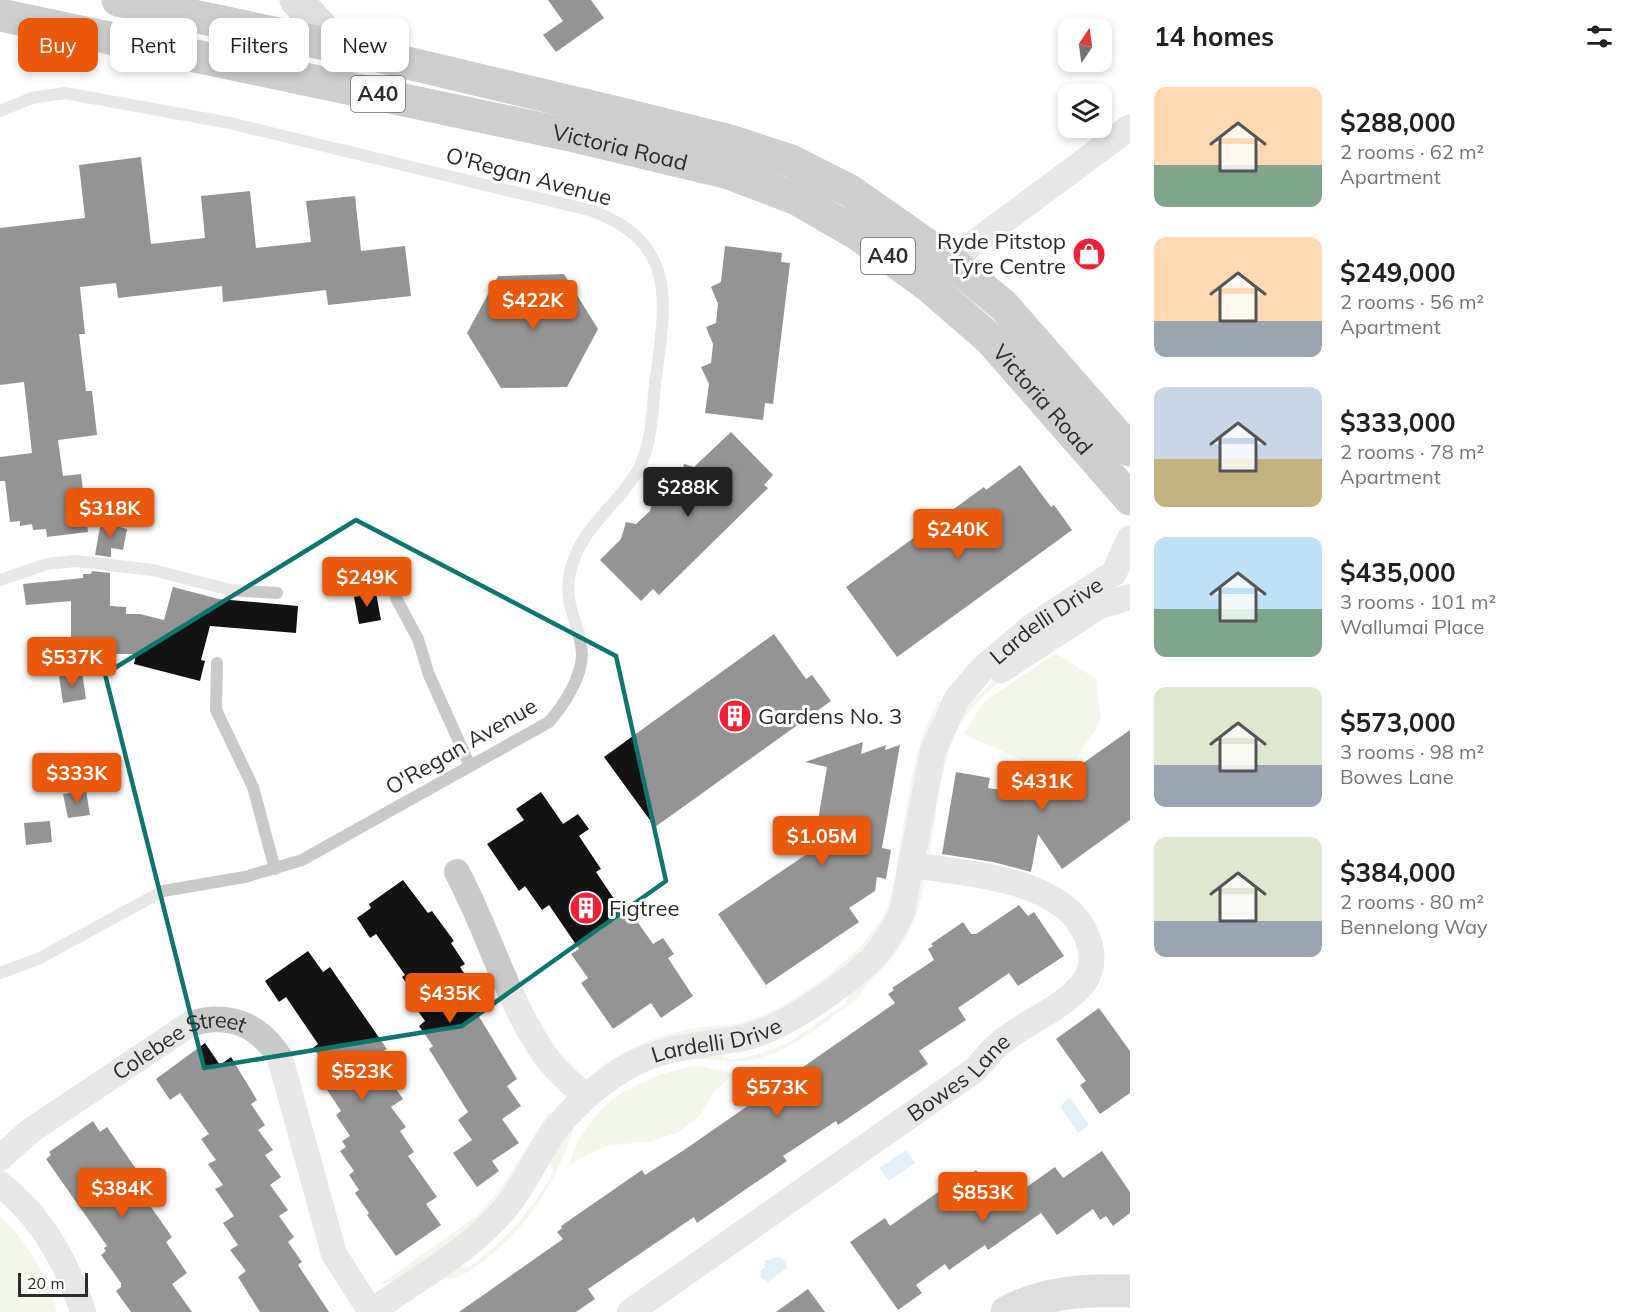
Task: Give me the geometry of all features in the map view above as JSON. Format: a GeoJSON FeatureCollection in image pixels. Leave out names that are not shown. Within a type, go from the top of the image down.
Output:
{"type":"FeatureCollection","features":[{"type":"Feature","properties":{"kind":"highway","name":"Victoria Road"},"geometry":{"type":"LineString","coordinates":[[118,0],[180,6],[321,42]]}},
{"type":"Feature","properties":{"kind":"highway","name":"Victoria Road"},"geometry":{"type":"LineString","coordinates":[[5,23],[110,40]]}},
{"type":"Feature","properties":{"kind":"highway","name":"Victoria Road"},"geometry":{"type":"LineString","coordinates":[[197,55],[570,135],[729,173],[797,199],[868,242],[930,287],[990,339],[1130,499]]}},
{"type":"Feature","properties":{"kind":"highway","name":"Victoria Road"},"geometry":{"type":"LineString","coordinates":[[409,63],[730,141],[791,162],[849,191],[950,261],[1004,306],[1130,450]]}},
{"type":"Feature","properties":{"kind":"street"},"geometry":{"type":"LineString","coordinates":[[296,0],[321,27]]}},
{"type":"Feature","properties":{"kind":"street"},"geometry":{"type":"LineString","coordinates":[[950,261],[1130,127]]}},
{"type":"Feature","properties":{"kind":"street","name":"Lardelli Drive"},"geometry":{"type":"LineString","coordinates":[[371,1312],[485,1230],[518,1193],[554,1132],[586,1097],[625,1068],[679,1046],[748,1036],[768,1030],[786,1021],[860,969],[873,957],[894,929],[907,896],[933,751],[956,700],[982,668],[1030,628],[1114,573],[1130,538]]}},
{"type":"Feature","properties":{"kind":"street","name":"Lardelli Drive"},"geometry":{"type":"LineString","coordinates":[[956,700],[1099,606],[1130,597]]}},
{"type":"Feature","properties":{"kind":"street","name":"Bowes Lane"},"geometry":{"type":"LineString","coordinates":[[630,1312],[975,1070],[1002,1041],[1070,996],[1086,979],[1091,961],[1089,943],[1075,919],[1053,898],[1025,885],[913,865]]}},
{"type":"Feature","properties":{"kind":"street"},"geometry":{"type":"LineString","coordinates":[[457,872],[472,901],[513,1002],[546,1056],[586,1097]]}},
{"type":"Feature","properties":{"kind":"street","name":"Colebee Street"},"geometry":{"type":"LineString","coordinates":[[0,1158],[30,1131],[190,1023],[219,1018],[249,1026],[261,1034],[280,1058],[334,1254],[371,1312]]}},
{"type":"Feature","properties":{"kind":"street"},"geometry":{"type":"LineString","coordinates":[[0,1184],[29,1212],[47,1235],[63,1260],[83,1312]]}},
{"type":"Feature","properties":{"kind":"street"},"geometry":{"type":"LineString","coordinates":[[1007,1312],[1040,1298],[1060,1293],[1081,1290],[1130,1291]]}},
{"type":"Feature","properties":{"kind":"lane","name":"O'Regan Avenue"},"geometry":{"type":"LineString","coordinates":[[0,111],[32,98],[65,93],[230,123],[589,210],[619,223],[644,245],[660,274],[665,306],[649,438],[637,471],[592,526],[575,554],[568,586],[568,603],[582,655],[571,691],[564,704],[549,722],[334,845],[302,860],[275,869],[163,891],[38,959],[0,973]]}},
{"type":"Feature","properties":{"kind":"lane"},"geometry":{"type":"LineString","coordinates":[[0,580],[46,564],[75,561],[153,570],[230,590],[277,593]]}},
{"type":"Feature","properties":{"kind":"lane"},"geometry":{"type":"LineString","coordinates":[[396,598],[418,639],[429,675],[470,766]]}},
{"type":"Feature","properties":{"kind":"lane"},"geometry":{"type":"LineString","coordinates":[[218,663],[216,710],[253,787],[275,869]]}},
{"type":"Feature","properties":{"kind":"highlighted area"},"geometry":{"type":"Polygon","coordinates":[[[356,520],[616,656],[666,881],[462,1026],[204,1068],[105,674],[356,520]]]}},
{"type":"Feature","properties":{"kind":"green space"},"geometry":{"type":"Polygon","coordinates":[[[1049,648],[1001,680],[964,718],[953,740],[944,767],[930,853],[926,852],[944,754],[965,709],[998,677],[1049,648]]]}},
{"type":"Feature","properties":{"kind":"green space"},"geometry":{"type":"Polygon","coordinates":[[[1056,653],[1096,679],[1101,721],[1076,759],[1036,766],[963,734],[984,702],[1056,653]]]}},
{"type":"Feature","properties":{"kind":"green space"},"geometry":{"type":"Polygon","coordinates":[[[938,701],[941,703],[930,727],[916,777],[891,906],[883,924],[869,942],[830,978],[765,1018],[735,1028],[668,1038],[649,1044],[611,1065],[595,1070],[631,1050],[668,1034],[744,1022],[763,1015],[805,992],[826,977],[864,943],[878,925],[887,908],[917,755],[938,701]]]}},
{"type":"Feature","properties":{"kind":"green space"},"geometry":{"type":"Polygon","coordinates":[[[922,880],[925,881],[916,916],[893,957],[866,984],[859,998],[812,1032],[788,1047],[762,1058],[743,1061],[699,1059],[681,1061],[647,1071],[616,1089],[578,1124],[575,1122],[601,1095],[649,1067],[699,1054],[715,1053],[732,1060],[763,1053],[793,1040],[845,1004],[851,992],[883,964],[897,945],[913,914],[922,880]]]}},
{"type":"Feature","properties":{"kind":"green space"},"geometry":{"type":"Polygon","coordinates":[[[693,1066],[734,1074],[715,1091],[700,1115],[679,1132],[652,1141],[605,1146],[569,1165],[577,1144],[588,1126],[601,1110],[616,1098],[651,1078],[693,1066]]]}},
{"type":"Feature","properties":{"kind":"green space"},"geometry":{"type":"Polygon","coordinates":[[[549,1112],[553,1115],[496,1202],[465,1233],[396,1280],[379,1285],[478,1215],[505,1182],[549,1112]]]}},
{"type":"Feature","properties":{"kind":"green space"},"geometry":{"type":"Polygon","coordinates":[[[571,1128],[573,1130],[565,1153],[555,1174],[531,1213],[516,1231],[482,1262],[462,1275],[434,1284],[395,1312],[389,1312],[454,1266],[469,1267],[506,1236],[545,1186],[553,1172],[549,1160],[571,1128]]]}},
{"type":"Feature","properties":{"kind":"green space"},"geometry":{"type":"Polygon","coordinates":[[[0,1216],[28,1248],[48,1285],[57,1312],[0,1312],[0,1216]]]}},
{"type":"Feature","properties":{"kind":"water"},"geometry":{"type":"Polygon","coordinates":[[[1070,1098],[1089,1125],[1078,1133],[1061,1108],[1062,1104],[1070,1098]]]}},
{"type":"Feature","properties":{"kind":"water"},"geometry":{"type":"Polygon","coordinates":[[[906,1150],[915,1163],[889,1181],[879,1168],[906,1150]]]}},
{"type":"Feature","properties":{"kind":"water"},"geometry":{"type":"Polygon","coordinates":[[[779,1257],[786,1261],[787,1268],[768,1282],[761,1278],[760,1271],[765,1267],[764,1261],[779,1257]]]}},
{"type":"Feature","properties":{"kind":"building"},"geometry":{"type":"Polygon","coordinates":[[[548,0],[591,0],[604,18],[556,52],[543,35],[563,21],[548,0]]]}},
{"type":"Feature","properties":{"kind":"building"},"geometry":{"type":"Polygon","coordinates":[[[141,157],[151,244],[205,238],[201,196],[250,191],[256,248],[311,242],[306,201],[355,196],[361,251],[405,246],[411,296],[328,305],[326,290],[223,302],[222,286],[118,298],[116,283],[80,287],[85,334],[79,334],[86,391],[92,391],[97,435],[58,440],[63,476],[81,474],[88,532],[47,537],[46,529],[33,530],[32,524],[20,526],[20,521],[10,522],[5,481],[0,481],[0,457],[32,453],[24,382],[0,385],[0,228],[85,218],[79,165],[141,157]]]}},
{"type":"Feature","properties":{"kind":"building"},"geometry":{"type":"Polygon","coordinates":[[[725,246],[782,253],[781,262],[790,263],[773,404],[765,403],[763,420],[705,413],[709,384],[701,367],[711,363],[713,344],[706,327],[716,323],[718,304],[711,287],[721,282],[725,246]]]}},
{"type":"Feature","properties":{"kind":"building"},"geometry":{"type":"Polygon","coordinates":[[[564,274],[598,329],[567,387],[501,388],[467,333],[498,276],[564,274]]]}},
{"type":"Feature","properties":{"kind":"building"},"geometry":{"type":"Polygon","coordinates":[[[731,432],[773,475],[764,485],[768,488],[659,595],[653,589],[641,601],[600,560],[621,539],[626,522],[636,524],[650,511],[655,493],[665,496],[679,482],[684,464],[694,467],[731,432]]]}},
{"type":"Feature","properties":{"kind":"building"},"geometry":{"type":"Polygon","coordinates":[[[1020,465],[1051,507],[1054,505],[1072,530],[897,657],[846,587],[984,487],[986,490],[1020,465]]]}},
{"type":"Feature","properties":{"kind":"building"},"geometry":{"type":"Polygon","coordinates":[[[101,522],[127,529],[123,550],[111,548],[111,557],[95,555],[101,522]]]}},
{"type":"Feature","properties":{"kind":"building"},"geometry":{"type":"Polygon","coordinates":[[[92,571],[110,573],[110,606],[126,607],[126,614],[140,614],[164,620],[173,587],[219,599],[298,606],[296,633],[210,626],[201,660],[205,661],[200,681],[134,664],[136,654],[71,654],[71,601],[26,605],[23,584],[83,578],[83,574],[91,574],[92,571]]]}},
{"type":"Feature","properties":{"kind":"building"},"geometry":{"type":"Polygon","coordinates":[[[376,593],[381,620],[359,624],[354,597],[376,593]]]}},
{"type":"Feature","properties":{"kind":"building","name":"Gardens No. 3"},"geometry":{"type":"Polygon","coordinates":[[[774,634],[806,679],[812,675],[831,701],[655,827],[604,757],[774,634]]]}},
{"type":"Feature","properties":{"kind":"building"},"geometry":{"type":"Polygon","coordinates":[[[82,672],[86,699],[63,703],[59,676],[82,672]]]}},
{"type":"Feature","properties":{"kind":"building"},"geometry":{"type":"Polygon","coordinates":[[[1130,730],[1130,820],[1062,869],[1038,834],[1031,872],[993,862],[942,854],[956,772],[990,778],[988,788],[1015,792],[1045,771],[1050,778],[1065,768],[1069,773],[1130,730]]]}},
{"type":"Feature","properties":{"kind":"building"},"geometry":{"type":"Polygon","coordinates":[[[863,742],[861,754],[886,745],[885,750],[900,745],[882,848],[891,850],[886,879],[877,877],[875,891],[849,908],[859,922],[766,985],[718,914],[813,850],[827,767],[805,762],[863,742]]]}},
{"type":"Feature","properties":{"kind":"building"},"geometry":{"type":"Polygon","coordinates":[[[86,790],[90,815],[68,818],[63,794],[86,790]]]}},
{"type":"Feature","properties":{"kind":"building","name":"Figtree"},"geometry":{"type":"Polygon","coordinates":[[[541,792],[563,824],[578,814],[589,829],[579,836],[601,869],[596,872],[627,918],[632,914],[653,944],[663,938],[674,954],[668,958],[693,996],[661,1018],[651,1003],[613,1029],[581,983],[588,978],[571,954],[579,949],[549,905],[542,910],[525,886],[519,891],[487,844],[524,820],[516,809],[541,792]]]}},
{"type":"Feature","properties":{"kind":"building"},"geometry":{"type":"Polygon","coordinates":[[[50,821],[52,842],[26,845],[24,823],[50,821]]]}},
{"type":"Feature","properties":{"kind":"building"},"geometry":{"type":"Polygon","coordinates":[[[403,880],[428,913],[432,911],[454,941],[451,943],[465,964],[460,967],[474,988],[468,992],[482,1012],[478,1015],[517,1079],[507,1086],[521,1106],[502,1119],[519,1143],[492,1161],[499,1171],[477,1187],[453,1153],[472,1140],[458,1120],[468,1112],[429,1049],[433,1046],[419,1026],[425,1021],[411,1001],[416,997],[402,977],[405,975],[376,934],[370,938],[357,918],[371,908],[369,904],[403,880]]]}},
{"type":"Feature","properties":{"kind":"building"},"geometry":{"type":"Polygon","coordinates":[[[1019,905],[1028,916],[1034,912],[1064,956],[1018,986],[1009,973],[958,1008],[966,1020],[919,1051],[928,1064],[838,1125],[836,1121],[783,1156],[787,1161],[697,1223],[694,1217],[588,1289],[595,1299],[576,1312],[459,1312],[563,1239],[557,1232],[562,1228],[561,1226],[642,1170],[645,1175],[684,1150],[755,1101],[753,1098],[757,1093],[791,1070],[793,1074],[895,1003],[888,994],[894,990],[892,988],[934,960],[928,949],[933,946],[931,944],[963,922],[971,934],[976,934],[1019,905]]]}},
{"type":"Feature","properties":{"kind":"building"},"geometry":{"type":"Polygon","coordinates":[[[308,951],[323,972],[330,967],[387,1049],[380,1053],[395,1074],[389,1078],[403,1099],[391,1107],[406,1127],[400,1131],[414,1152],[408,1156],[437,1197],[426,1204],[441,1225],[396,1256],[367,1215],[369,1213],[355,1193],[359,1190],[349,1175],[354,1171],[340,1151],[346,1147],[342,1141],[350,1136],[336,1115],[341,1111],[327,1090],[332,1087],[321,1072],[327,1068],[313,1048],[318,1044],[286,997],[279,1002],[265,981],[308,951]]]}},
{"type":"Feature","properties":{"kind":"building"},"geometry":{"type":"Polygon","coordinates":[[[1099,1008],[1130,1051],[1130,1093],[1100,1114],[1080,1085],[1086,1081],[1056,1039],[1099,1008]]]}},
{"type":"Feature","properties":{"kind":"building"},"geometry":{"type":"Polygon","coordinates":[[[205,1043],[220,1065],[231,1057],[257,1100],[251,1104],[265,1125],[258,1130],[273,1150],[265,1155],[281,1177],[270,1185],[288,1210],[279,1216],[294,1237],[288,1242],[302,1262],[298,1265],[329,1312],[260,1312],[238,1277],[246,1271],[230,1250],[238,1245],[223,1223],[234,1216],[215,1189],[223,1185],[208,1164],[216,1160],[201,1139],[209,1134],[180,1093],[170,1100],[156,1079],[205,1043]]]}},
{"type":"Feature","properties":{"kind":"building"},"geometry":{"type":"Polygon","coordinates":[[[93,1121],[100,1132],[107,1127],[159,1202],[151,1207],[172,1237],[166,1242],[187,1273],[172,1284],[192,1312],[131,1312],[116,1291],[121,1287],[121,1283],[101,1255],[106,1251],[104,1248],[107,1246],[46,1159],[51,1155],[49,1152],[93,1121]]]}},
{"type":"Feature","properties":{"kind":"building"},"geometry":{"type":"Polygon","coordinates":[[[1102,1151],[1130,1192],[1130,1213],[1113,1226],[1106,1216],[1100,1220],[1093,1209],[1057,1235],[1041,1213],[988,1250],[985,1245],[949,1270],[945,1264],[916,1285],[922,1293],[898,1310],[850,1242],[885,1218],[890,1226],[941,1190],[943,1193],[976,1170],[1001,1205],[1055,1167],[1063,1178],[1102,1151]]]}},
{"type":"Feature","properties":{"kind":"building"},"geometry":{"type":"Polygon","coordinates":[[[808,1289],[825,1312],[776,1312],[808,1289]]]}},
{"type":"Feature","properties":{"kind":"place","name":"Ryde Pitstop Tyre Centre"},"geometry":{"type":"Point","coordinates":[1089,254]}},
{"type":"Feature","properties":{"kind":"place","name":"Gardens No. 3"},"geometry":{"type":"Point","coordinates":[735,716]}},
{"type":"Feature","properties":{"kind":"place","name":"Figtree"},"geometry":{"type":"Point","coordinates":[586,908]}}]}
